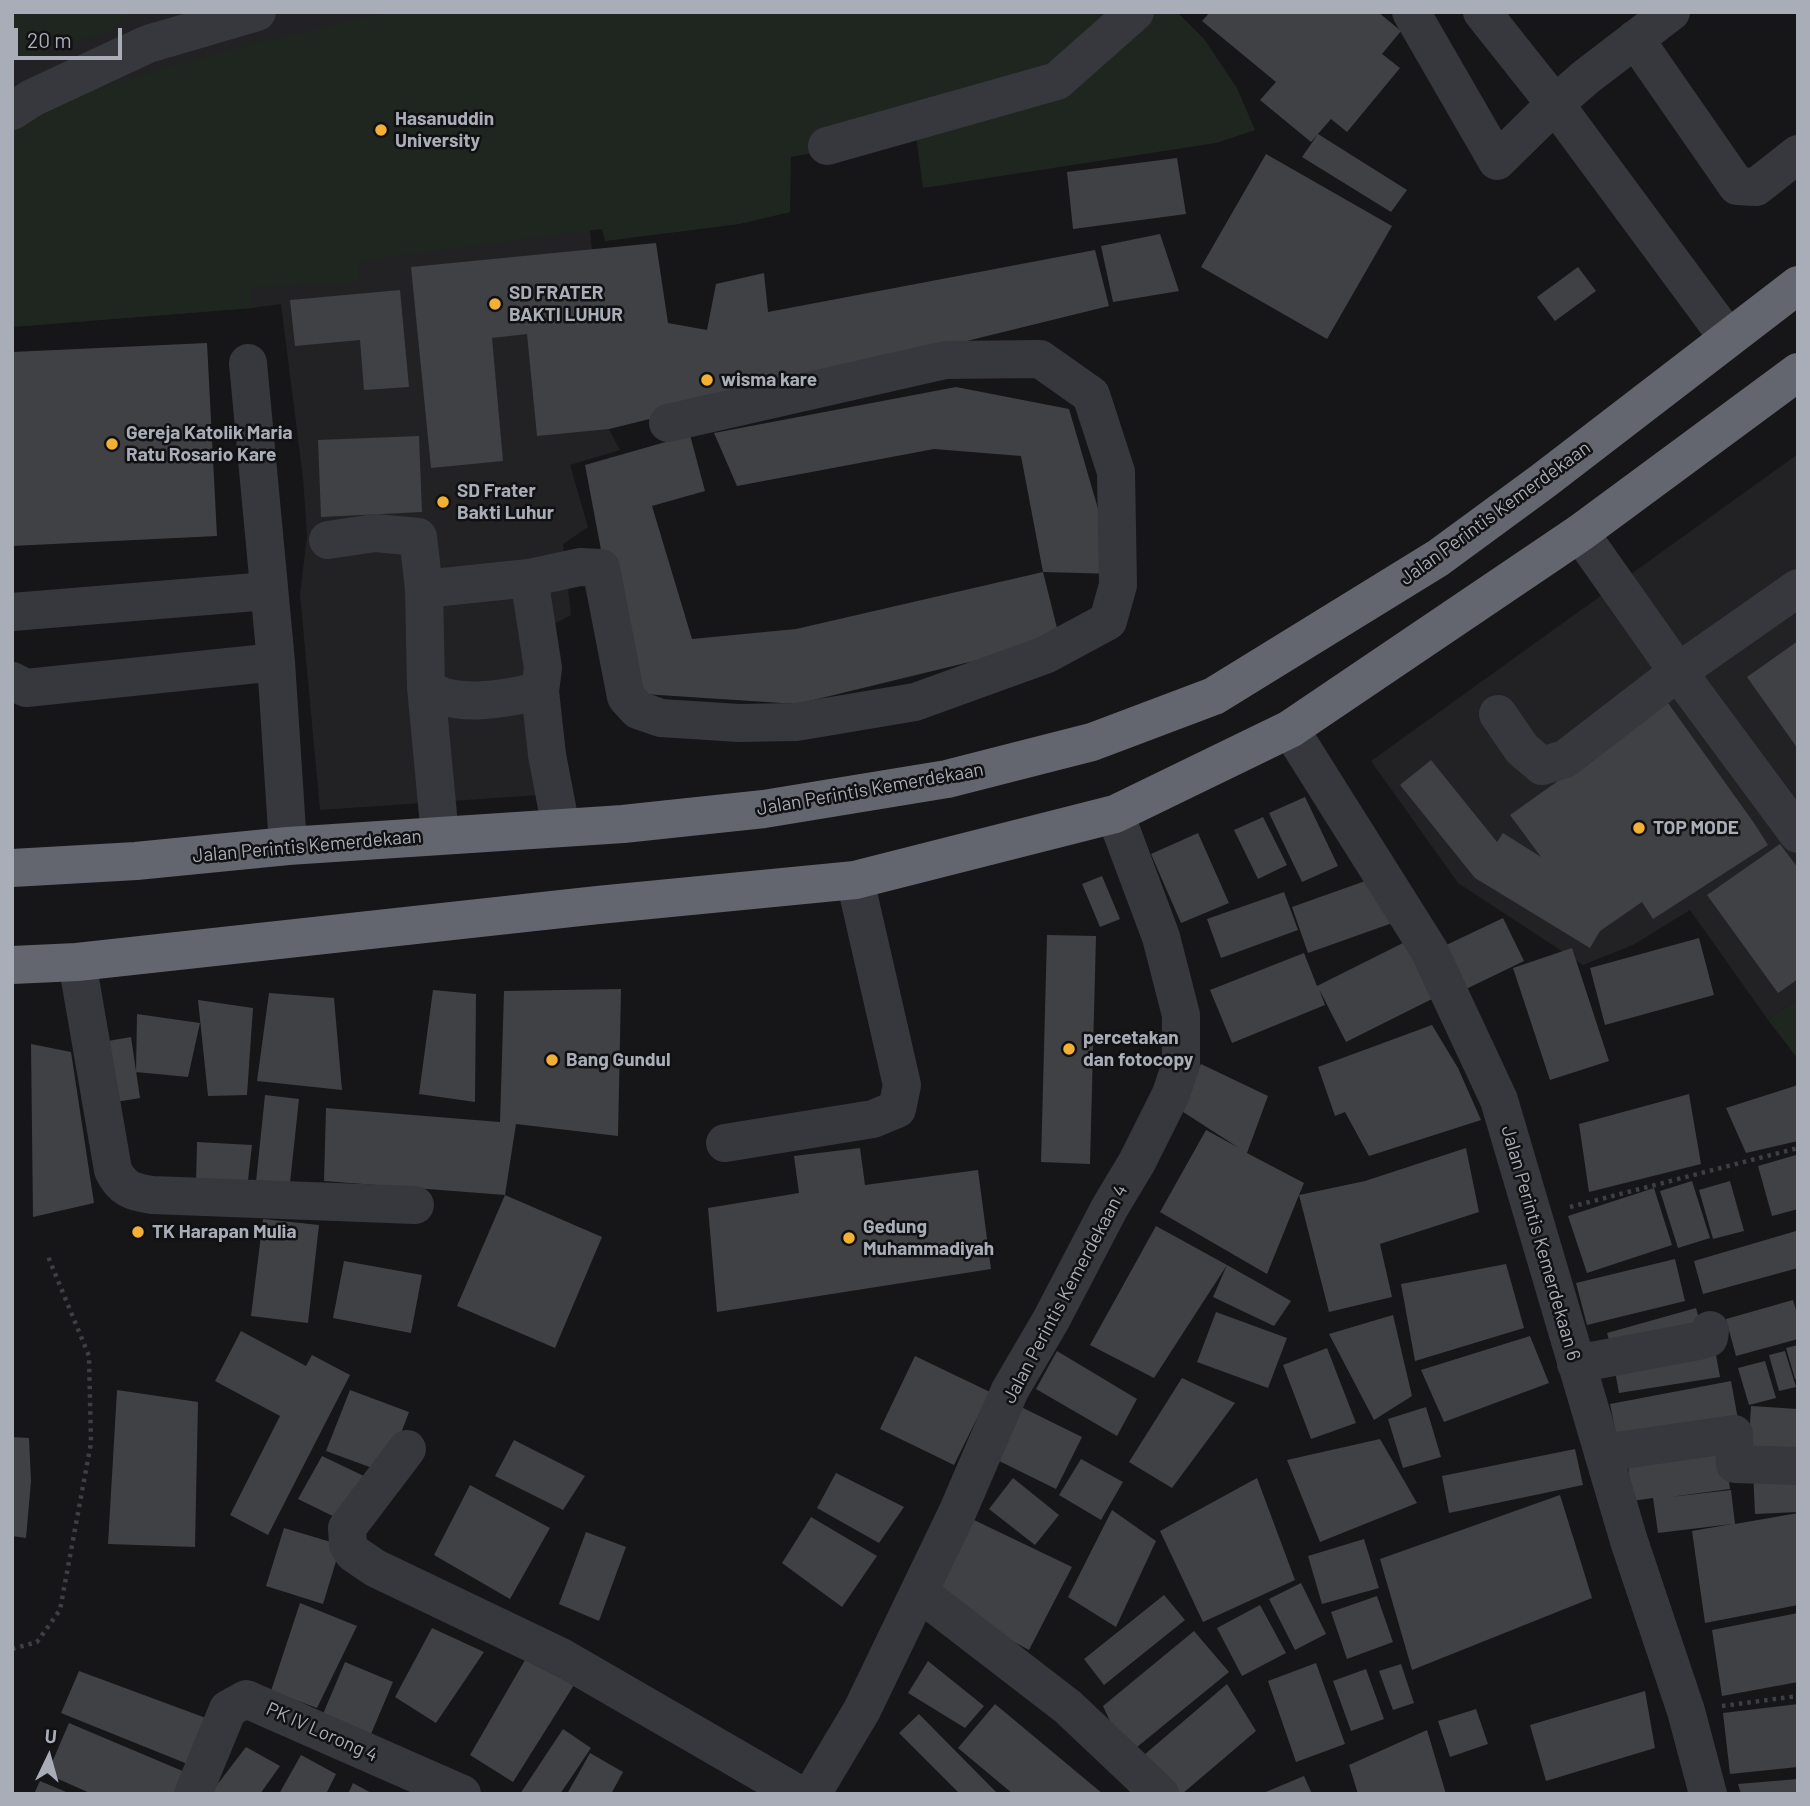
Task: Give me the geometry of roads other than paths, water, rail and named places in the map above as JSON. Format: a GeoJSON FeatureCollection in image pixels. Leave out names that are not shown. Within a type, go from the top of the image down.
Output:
{"type":"FeatureCollection","features":[{"type":"Feature","properties":{"kind":"highway","name":"Jalan Perintis Kemerdekaan"},"geometry":{"type":"LineString","coordinates":[[12,868],[561,828],[764,809],[947,779],[1092,742],[1214,696],[1438,558],[1798,285]]}},
{"type":"Feature","properties":{"kind":"highway"},"geometry":{"type":"LineString","coordinates":[[12,965],[77,962],[855,880],[1115,814],[1290,729],[1580,533],[1798,372]]}},
{"type":"Feature","properties":{"kind":"street"},"geometry":{"type":"LineString","coordinates":[[12,111],[32,98],[148,44],[257,12]]}},
{"type":"Feature","properties":{"kind":"street"},"geometry":{"type":"LineString","coordinates":[[827,146],[1056,81],[1135,12]]}},
{"type":"Feature","properties":{"kind":"street"},"geometry":{"type":"LineString","coordinates":[[1411,12],[1497,161],[1586,77],[1671,12]]}},
{"type":"Feature","properties":{"kind":"street"},"geometry":{"type":"LineString","coordinates":[[1482,12],[1555,104],[1728,338]]}},
{"type":"Feature","properties":{"kind":"street"},"geometry":{"type":"LineString","coordinates":[[1635,39],[1737,186],[1756,187],[1798,154]]}},
{"type":"Feature","properties":{"kind":"street"},"geometry":{"type":"LineString","coordinates":[[424,589],[529,578],[580,567],[601,568],[626,697],[638,710],[661,719],[739,723],[796,722],[915,702],[1045,654],[1108,621],[1118,585],[1116,472],[1091,395],[1040,359],[945,360],[668,423]]}},
{"type":"Feature","properties":{"kind":"street"},"geometry":{"type":"LineString","coordinates":[[248,363],[276,662],[288,846]]}},
{"type":"Feature","properties":{"kind":"street"},"geometry":{"type":"LineString","coordinates":[[328,540],[375,533],[418,537],[424,589],[426,687],[440,836]]}},
{"type":"Feature","properties":{"kind":"street"},"geometry":{"type":"LineString","coordinates":[[1580,533],[1678,672],[1798,834]]}},
{"type":"Feature","properties":{"kind":"street"},"geometry":{"type":"LineString","coordinates":[[529,578],[543,668],[540,691],[547,755],[561,828]]}},
{"type":"Feature","properties":{"kind":"street"},"geometry":{"type":"LineString","coordinates":[[1498,713],[1522,749],[1542,766],[1565,759],[1678,672],[1798,589]]}},
{"type":"Feature","properties":{"kind":"street"},"geometry":{"type":"LineString","coordinates":[[12,612],[268,592]]}},
{"type":"Feature","properties":{"kind":"street"},"geometry":{"type":"LineString","coordinates":[[12,681],[26,688],[276,662]]}},
{"type":"Feature","properties":{"kind":"street"},"geometry":{"type":"LineString","coordinates":[[426,687],[436,695],[454,700],[516,696],[540,691]]}},
{"type":"Feature","properties":{"kind":"street","name":"Jalan Perintis Kemerdekaan 6"},"geometry":{"type":"LineString","coordinates":[[1290,729],[1429,950],[1499,1100],[1629,1541],[1686,1711],[1708,1794]]}},
{"type":"Feature","properties":{"kind":"street","name":"Jalan Perintis Kemerdekaan 4"},"geometry":{"type":"LineString","coordinates":[[813,1794],[862,1710],[920,1593],[1010,1390],[1051,1320],[1110,1207],[1138,1162],[1171,1094],[1181,1064],[1181,1015],[1161,937],[1115,814]]}},
{"type":"Feature","properties":{"kind":"street"},"geometry":{"type":"LineString","coordinates":[[725,1143],[873,1119],[897,1109],[902,1085],[855,880]]}},
{"type":"Feature","properties":{"kind":"street"},"geometry":{"type":"LineString","coordinates":[[77,962],[113,1170],[120,1185],[135,1193],[152,1195],[415,1205]]}},
{"type":"Feature","properties":{"kind":"street"},"geometry":{"type":"LineString","coordinates":[[1577,1364],[1703,1340],[1709,1338],[1710,1330]]}},
{"type":"Feature","properties":{"kind":"street"},"geometry":{"type":"LineString","coordinates":[[1603,1453],[1734,1434],[1735,1464],[1798,1466]]}},
{"type":"Feature","properties":{"kind":"street"},"geometry":{"type":"LineString","coordinates":[[407,1449],[348,1528],[348,1545],[353,1553],[375,1568],[561,1657],[798,1794]]}},
{"type":"Feature","properties":{"kind":"street"},"geometry":{"type":"LineString","coordinates":[[920,1593],[1068,1707],[1160,1794]]}},
{"type":"Feature","properties":{"kind":"street","name":"PK IV Lorong 4"},"geometry":{"type":"LineString","coordinates":[[193,1794],[228,1709],[246,1699],[461,1794]]}},
{"type":"Feature","properties":{"kind":"place","name":"Hasanuddin University"},"geometry":{"type":"Point","coordinates":[381,130]}},
{"type":"Feature","properties":{"kind":"place","name":"SD FRATER BAKTI LUHUR"},"geometry":{"type":"Point","coordinates":[495,304]}},
{"type":"Feature","properties":{"kind":"place","name":"wisma kare"},"geometry":{"type":"Point","coordinates":[707,380]}},
{"type":"Feature","properties":{"kind":"place","name":"Gereja Katolik Maria Ratu Rosario Kare"},"geometry":{"type":"Point","coordinates":[112,444]}},
{"type":"Feature","properties":{"kind":"place","name":"SD Frater Bakti Luhur"},"geometry":{"type":"Point","coordinates":[443,502]}},
{"type":"Feature","properties":{"kind":"place","name":"TOP MODE"},"geometry":{"type":"Point","coordinates":[1639,828]}},
{"type":"Feature","properties":{"kind":"place","name":"percetakan dan fotocopy"},"geometry":{"type":"Point","coordinates":[1069,1049]}},
{"type":"Feature","properties":{"kind":"place","name":"Bang Gundul"},"geometry":{"type":"Point","coordinates":[552,1060]}},
{"type":"Feature","properties":{"kind":"place","name":"TK Harapan Mulia"},"geometry":{"type":"Point","coordinates":[138,1232]}},
{"type":"Feature","properties":{"kind":"place","name":"Gedung Muhammadiyah"},"geometry":{"type":"Point","coordinates":[849,1238]}}]}
